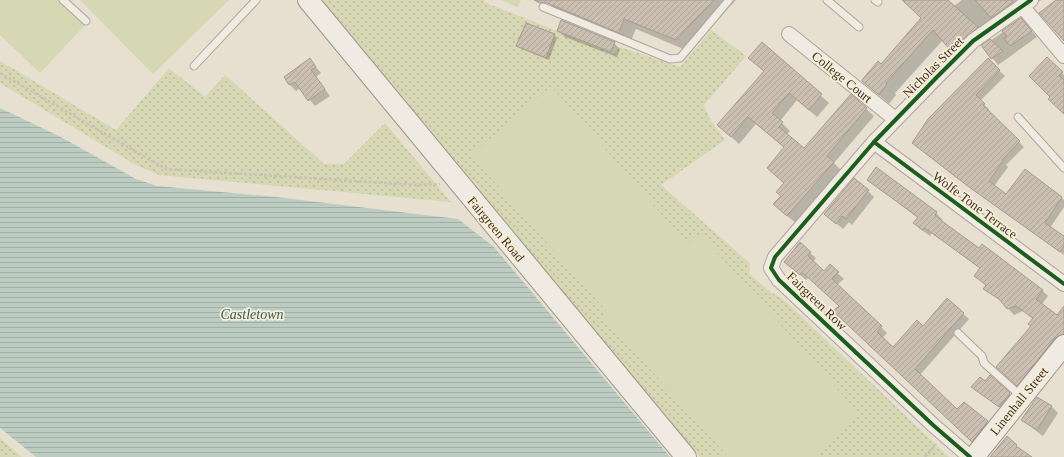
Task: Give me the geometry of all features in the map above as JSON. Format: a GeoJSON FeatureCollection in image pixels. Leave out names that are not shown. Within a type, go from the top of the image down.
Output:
{"type":"FeatureCollection","features":[{"type":"Feature","properties":{"kind":"main road","name":"Fairgreen Road"},"geometry":{"type":"LineString","coordinates":[[308,0],[686,457]]}},
{"type":"Feature","properties":{"kind":"main road","name":"Linenhall Street"},"geometry":{"type":"LineString","coordinates":[[974,457],[1064,345]]}},
{"type":"Feature","properties":{"kind":"street"},"geometry":{"type":"LineString","coordinates":[[1027,3],[1064,56]]}},
{"type":"Feature","properties":{"kind":"street","name":"Nicholas Street"},"geometry":{"type":"LineString","coordinates":[[874,142],[973,41],[1027,3]]}},
{"type":"Feature","properties":{"kind":"street","name":"College Court"},"geometry":{"type":"LineString","coordinates":[[790,34],[895,120]]}},
{"type":"Feature","properties":{"kind":"street","name":"Wolfe Tone Terrace"},"geometry":{"type":"LineString","coordinates":[[874,142],[1064,284]]}},
{"type":"Feature","properties":{"kind":"street","name":"Fairgreen Row"},"geometry":{"type":"LineString","coordinates":[[874,142],[775,257],[771,268],[779,280],[933,425],[970,457]]}},
{"type":"Feature","properties":{"kind":"lane"},"geometry":{"type":"LineString","coordinates":[[64,0],[86,22]]}},
{"type":"Feature","properties":{"kind":"lane"},"geometry":{"type":"LineString","coordinates":[[194,66],[256,0]]}},
{"type":"Feature","properties":{"kind":"lane"},"geometry":{"type":"LineString","coordinates":[[543,7],[670,59],[680,58],[729,0]]}},
{"type":"Feature","properties":{"kind":"lane"},"geometry":{"type":"LineString","coordinates":[[827,0],[859,27]]}},
{"type":"Feature","properties":{"kind":"lane"},"geometry":{"type":"LineString","coordinates":[[1018,117],[1064,168]]}},
{"type":"Feature","properties":{"kind":"lane"},"geometry":{"type":"LineString","coordinates":[[958,333],[982,356],[984,363],[1022,397]]}},
{"type":"Feature","properties":{"kind":"path"},"geometry":{"type":"LineString","coordinates":[[0,73],[166,169],[417,185],[441,184]]}},
{"type":"Feature","properties":{"kind":"green space"},"geometry":{"type":"Polygon","coordinates":[[[0,0],[58,0],[85,25],[40,73],[0,35],[0,0]]]}},
{"type":"Feature","properties":{"kind":"green space"},"geometry":{"type":"Polygon","coordinates":[[[80,0],[229,0],[153,74],[80,0]]]}},
{"type":"Feature","properties":{"kind":"green space"},"geometry":{"type":"Polygon","coordinates":[[[319,0],[485,0],[484,2],[614,54],[620,47],[680,67],[711,30],[746,56],[704,105],[710,119],[725,140],[661,185],[750,263],[749,274],[772,293],[782,298],[949,457],[700,457],[319,0]]]}},
{"type":"Feature","properties":{"kind":"green space"},"geometry":{"type":"Polygon","coordinates":[[[501,0],[521,0],[518,7],[501,0]]]}},
{"type":"Feature","properties":{"kind":"green space"},"geometry":{"type":"Polygon","coordinates":[[[0,61],[116,130],[169,68],[205,97],[225,75],[324,164],[344,164],[385,123],[451,202],[159,175],[134,164],[0,83],[0,61]]]}},
{"type":"Feature","properties":{"kind":"green space"},"geometry":{"type":"Polygon","coordinates":[[[551,86],[687,244],[700,233],[860,415],[812,457],[728,457],[604,317],[608,313],[471,155],[551,86]]]}},
{"type":"Feature","properties":{"kind":"green space"},"geometry":{"type":"Polygon","coordinates":[[[0,438],[22,457],[0,457],[0,438]]]}},
{"type":"Feature","properties":{"kind":"water","name":"Castletown"},"geometry":{"type":"Polygon","coordinates":[[[0,108],[59,136],[136,179],[157,186],[276,197],[458,219],[494,247],[670,457],[36,457],[0,428],[0,108]]]}},
{"type":"Feature","properties":{"kind":"building"},"geometry":{"type":"Polygon","coordinates":[[[534,0],[714,0],[676,40],[624,19],[619,33],[545,2],[540,3],[534,0]]]}},
{"type":"Feature","properties":{"kind":"building"},"geometry":{"type":"Polygon","coordinates":[[[902,0],[948,0],[978,27],[951,51],[933,30],[886,83],[887,84],[879,95],[862,80],[878,61],[881,64],[921,18],[902,0]]]}},
{"type":"Feature","properties":{"kind":"building"},"geometry":{"type":"Polygon","coordinates":[[[975,0],[1011,0],[1013,2],[991,18],[975,0]]]}},
{"type":"Feature","properties":{"kind":"building"},"geometry":{"type":"Polygon","coordinates":[[[1056,0],[1064,0],[1064,41],[1039,13],[1056,0]]]}},
{"type":"Feature","properties":{"kind":"building"},"geometry":{"type":"Polygon","coordinates":[[[1021,18],[1032,31],[1010,46],[1004,38],[1007,36],[1002,31],[1021,18]]]}},
{"type":"Feature","properties":{"kind":"building"},"geometry":{"type":"Polygon","coordinates":[[[561,20],[615,42],[611,52],[557,31],[561,20]]]}},
{"type":"Feature","properties":{"kind":"building"},"geometry":{"type":"Polygon","coordinates":[[[526,23],[555,34],[546,58],[516,46],[526,23]]]}},
{"type":"Feature","properties":{"kind":"building"},"geometry":{"type":"Polygon","coordinates":[[[990,39],[1003,51],[991,59],[981,45],[990,39]]]}},
{"type":"Feature","properties":{"kind":"building"},"geometry":{"type":"Polygon","coordinates":[[[762,42],[822,94],[809,110],[789,93],[772,113],[783,122],[779,127],[804,148],[851,94],[867,108],[827,156],[834,162],[787,216],[773,204],[781,196],[776,192],[784,183],[767,168],[784,147],[748,117],[731,137],[717,125],[764,71],[748,58],[762,42]]]}},
{"type":"Feature","properties":{"kind":"building"},"geometry":{"type":"Polygon","coordinates":[[[1047,57],[1063,72],[1059,76],[1064,80],[1064,114],[1048,99],[1050,97],[1029,76],[1047,57]]]}},
{"type":"Feature","properties":{"kind":"building"},"geometry":{"type":"Polygon","coordinates":[[[310,58],[316,67],[311,70],[325,89],[308,101],[295,82],[289,85],[284,77],[310,58]]]}},
{"type":"Feature","properties":{"kind":"building"},"geometry":{"type":"Polygon","coordinates":[[[988,58],[1000,70],[976,95],[985,104],[983,105],[1020,141],[1002,160],[1003,161],[989,181],[1006,194],[1025,169],[1062,197],[1045,223],[1064,236],[1064,246],[1060,252],[969,187],[912,143],[928,119],[988,58]]]}},
{"type":"Feature","properties":{"kind":"building"},"geometry":{"type":"Polygon","coordinates":[[[876,167],[937,212],[935,215],[946,224],[979,248],[982,244],[1043,290],[1036,299],[1057,315],[1064,306],[1064,334],[1055,338],[1017,386],[996,367],[1031,326],[1028,324],[1033,318],[1016,306],[1007,309],[999,299],[983,289],[986,285],[974,276],[980,268],[925,228],[923,230],[913,223],[918,217],[867,180],[876,167]]]}},
{"type":"Feature","properties":{"kind":"building"},"geometry":{"type":"Polygon","coordinates":[[[854,178],[869,190],[846,219],[842,216],[836,224],[824,214],[854,178]]]}},
{"type":"Feature","properties":{"kind":"building"},"geometry":{"type":"Polygon","coordinates":[[[800,242],[811,252],[808,256],[824,271],[830,264],[839,272],[832,279],[882,326],[877,332],[893,347],[917,320],[923,326],[947,298],[964,313],[915,369],[957,409],[964,402],[988,421],[972,442],[833,311],[839,306],[803,273],[800,275],[784,262],[800,242]]]}},
{"type":"Feature","properties":{"kind":"building"},"geometry":{"type":"Polygon","coordinates":[[[990,375],[1010,393],[999,407],[971,387],[980,377],[985,381],[990,375]]]}},
{"type":"Feature","properties":{"kind":"building"},"geometry":{"type":"Polygon","coordinates":[[[1037,397],[1052,406],[1037,430],[1021,420],[1037,397]]]}},
{"type":"Feature","properties":{"kind":"building"},"geometry":{"type":"Polygon","coordinates":[[[1007,436],[1017,445],[1016,446],[1032,457],[990,457],[1007,436]]]}},
{"type":"Feature","properties":{"kind":"cycle path"},"geometry":{"type":"LineString","coordinates":[[970,457],[933,425],[779,280],[771,268],[775,257],[874,142],[937,77],[973,41],[1031,0]]}},
{"type":"Feature","properties":{"kind":"cycle path"},"geometry":{"type":"LineString","coordinates":[[874,142],[1064,284]]}}]}
